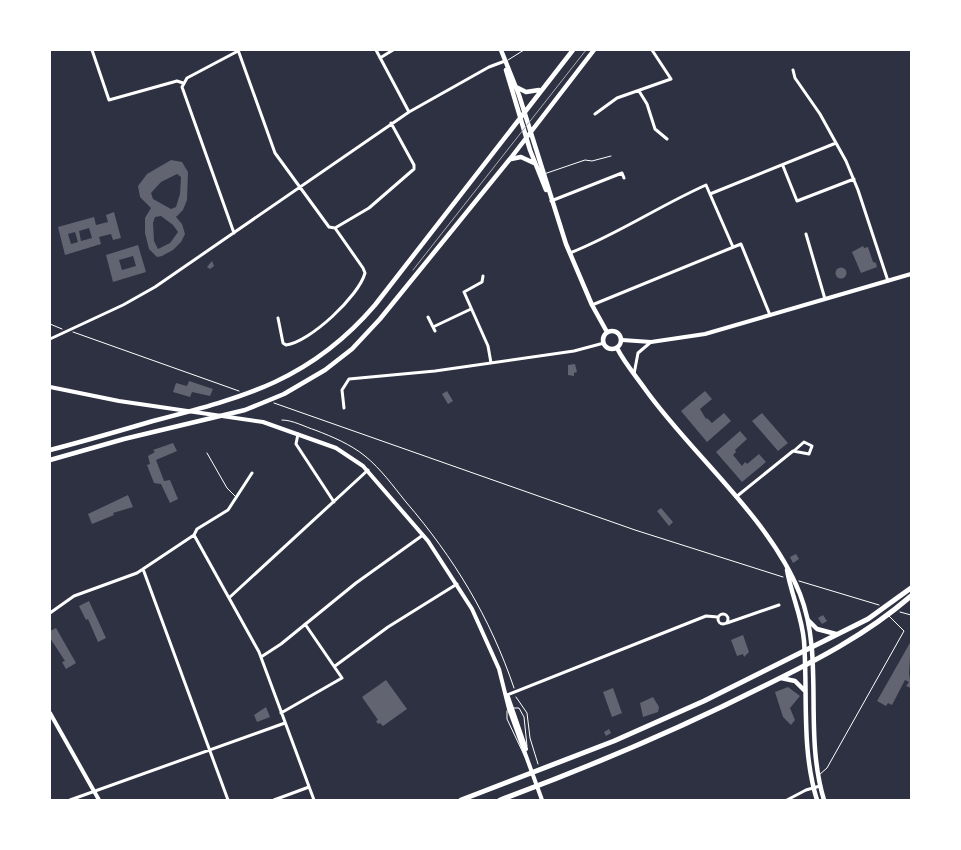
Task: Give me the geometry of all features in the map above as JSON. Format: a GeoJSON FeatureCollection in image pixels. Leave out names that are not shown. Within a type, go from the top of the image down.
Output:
{"type":"FeatureCollection","features":[{"type":"Feature","properties":{"kind":"main road"},"geometry":{"type":"LineString","coordinates":[[501,50],[534,163],[548,192],[570,253],[592,305],[607,332]]}},
{"type":"Feature","properties":{"kind":"main road"},"geometry":{"type":"LineString","coordinates":[[50,450],[253,393],[288,377],[318,358],[358,325],[375,305],[540,90],[573,50]]}},
{"type":"Feature","properties":{"kind":"main road"},"geometry":{"type":"LineString","coordinates":[[50,460],[124,439],[244,410],[284,394],[325,370],[352,349],[380,319],[510,159],[594,50]]}},
{"type":"Feature","properties":{"kind":"main road"},"geometry":{"type":"LineString","coordinates":[[504,61],[516,86],[541,175]]}},
{"type":"Feature","properties":{"kind":"main road"},"geometry":{"type":"LineString","coordinates":[[516,86],[526,92],[540,90]]}},
{"type":"Feature","properties":{"kind":"main road"},"geometry":{"type":"LineString","coordinates":[[510,159],[521,157],[534,163]]}},
{"type":"Feature","properties":{"kind":"main road"},"geometry":{"type":"LineString","coordinates":[[607,332],[617,332],[622,340],[617,348]]}},
{"type":"Feature","properties":{"kind":"main road"},"geometry":{"type":"LineString","coordinates":[[607,332],[604,337],[604,343],[608,348],[617,348]]}},
{"type":"Feature","properties":{"kind":"main road"},"geometry":{"type":"LineString","coordinates":[[617,348],[665,416],[736,498],[771,543],[800,594],[808,620],[812,646],[813,744],[824,800]]}},
{"type":"Feature","properties":{"kind":"main road"},"geometry":{"type":"LineString","coordinates":[[786,569],[798,608],[804,649],[811,776],[817,800]]}},
{"type":"Feature","properties":{"kind":"main road"},"geometry":{"type":"LineString","coordinates":[[461,800],[532,774],[668,718],[880,612],[911,588]]}},
{"type":"Feature","properties":{"kind":"main road"},"geometry":{"type":"LineString","coordinates":[[500,800],[668,732],[781,678],[850,642],[888,616],[911,596]]}},
{"type":"Feature","properties":{"kind":"main road"},"geometry":{"type":"LineString","coordinates":[[808,620],[817,629],[836,634]]}},
{"type":"Feature","properties":{"kind":"main road"},"geometry":{"type":"LineString","coordinates":[[781,678],[795,681],[805,691]]}},
{"type":"Feature","properties":{"kind":"street"},"geometry":{"type":"LineString","coordinates":[[92,50],[109,100],[177,81],[183,83]]}},
{"type":"Feature","properties":{"kind":"street"},"geometry":{"type":"LineString","coordinates":[[376,50],[409,112]]}},
{"type":"Feature","properties":{"kind":"street"},"geometry":{"type":"LineString","coordinates":[[380,58],[393,50]]}},
{"type":"Feature","properties":{"kind":"street"},"geometry":{"type":"LineString","coordinates":[[595,114],[617,98],[671,79],[652,50]]}},
{"type":"Feature","properties":{"kind":"street"},"geometry":{"type":"LineString","coordinates":[[234,233],[183,93],[183,83],[187,78],[238,51],[275,153],[326,225],[335,228],[365,273],[362,281],[335,313],[301,341],[286,345],[283,343],[278,318]]}},
{"type":"Feature","properties":{"kind":"street"},"geometry":{"type":"LineString","coordinates":[[50,339],[129,302],[155,287],[409,112],[504,61]]}},
{"type":"Feature","properties":{"kind":"street"},"geometry":{"type":"LineString","coordinates":[[793,70],[795,78],[836,143],[854,179],[888,282]]}},
{"type":"Feature","properties":{"kind":"street"},"geometry":{"type":"LineString","coordinates":[[639,91],[655,129],[667,139]]}},
{"type":"Feature","properties":{"kind":"street"},"geometry":{"type":"LineString","coordinates":[[335,228],[369,208],[414,169],[414,165],[391,124]]}},
{"type":"Feature","properties":{"kind":"street"},"geometry":{"type":"LineString","coordinates":[[710,194],[836,143]]}},
{"type":"Feature","properties":{"kind":"street"},"geometry":{"type":"LineString","coordinates":[[782,166],[797,202],[854,179]]}},
{"type":"Feature","properties":{"kind":"street"},"geometry":{"type":"LineString","coordinates":[[551,201],[622,173],[624,178]]}},
{"type":"Feature","properties":{"kind":"street"},"geometry":{"type":"LineString","coordinates":[[570,253],[610,236],[676,198],[706,185],[733,247]]}},
{"type":"Feature","properties":{"kind":"street"},"geometry":{"type":"LineString","coordinates":[[806,234],[825,299]]}},
{"type":"Feature","properties":{"kind":"street"},"geometry":{"type":"LineString","coordinates":[[592,305],[733,247],[743,245],[770,315]]}},
{"type":"Feature","properties":{"kind":"street"},"geometry":{"type":"LineString","coordinates":[[622,340],[651,342],[706,334],[911,274]]}},
{"type":"Feature","properties":{"kind":"street"},"geometry":{"type":"LineString","coordinates":[[483,276],[482,282],[464,292],[488,346],[491,363]]}},
{"type":"Feature","properties":{"kind":"street"},"geometry":{"type":"LineString","coordinates":[[433,327],[471,309]]}},
{"type":"Feature","properties":{"kind":"street"},"geometry":{"type":"LineString","coordinates":[[428,317],[435,331]]}},
{"type":"Feature","properties":{"kind":"street"},"geometry":{"type":"LineString","coordinates":[[634,374],[638,353],[651,342]]}},
{"type":"Feature","properties":{"kind":"street"},"geometry":{"type":"LineString","coordinates":[[344,408],[342,390],[349,379],[491,363],[587,348],[604,343]]}},
{"type":"Feature","properties":{"kind":"street"},"geometry":{"type":"LineString","coordinates":[[50,387],[162,408],[263,422],[336,448],[368,470],[423,535],[457,584],[487,639],[542,800]]}},
{"type":"Feature","properties":{"kind":"street"},"geometry":{"type":"LineString","coordinates":[[298,433],[296,444],[298,448],[334,502]]}},
{"type":"Feature","properties":{"kind":"street"},"geometry":{"type":"LineString","coordinates":[[736,498],[804,442],[812,446],[809,454],[795,450]]}},
{"type":"Feature","properties":{"kind":"street"},"geometry":{"type":"LineString","coordinates":[[230,598],[368,470]]}},
{"type":"Feature","properties":{"kind":"street"},"geometry":{"type":"LineString","coordinates":[[50,613],[74,596],[129,577],[194,535],[197,529],[228,510],[252,473]]}},
{"type":"Feature","properties":{"kind":"street"},"geometry":{"type":"LineString","coordinates":[[194,535],[261,657],[314,800]]}},
{"type":"Feature","properties":{"kind":"street"},"geometry":{"type":"LineString","coordinates":[[261,657],[281,644],[356,583],[423,535]]}},
{"type":"Feature","properties":{"kind":"street"},"geometry":{"type":"LineString","coordinates":[[143,569],[228,800]]}},
{"type":"Feature","properties":{"kind":"street"},"geometry":{"type":"LineString","coordinates":[[335,666],[388,626],[457,584]]}},
{"type":"Feature","properties":{"kind":"street"},"geometry":{"type":"LineString","coordinates":[[718,617],[721,625],[779,605]]}},
{"type":"Feature","properties":{"kind":"street"},"geometry":{"type":"LineString","coordinates":[[507,695],[706,616],[718,617],[722,614],[725,615],[727,623]]}},
{"type":"Feature","properties":{"kind":"street"},"geometry":{"type":"LineString","coordinates":[[282,713],[342,678],[305,624]]}},
{"type":"Feature","properties":{"kind":"street"},"geometry":{"type":"LineString","coordinates":[[50,713],[99,800]]}},
{"type":"Feature","properties":{"kind":"street"},"geometry":{"type":"LineString","coordinates":[[70,800],[285,723]]}},
{"type":"Feature","properties":{"kind":"street"},"geometry":{"type":"LineString","coordinates":[[787,800],[820,786]]}},
{"type":"Feature","properties":{"kind":"street"},"geometry":{"type":"LineString","coordinates":[[274,800],[309,787]]}},
{"type":"Feature","properties":{"kind":"lane"},"geometry":{"type":"LineString","coordinates":[[504,61],[524,50]]}},
{"type":"Feature","properties":{"kind":"lane"},"geometry":{"type":"LineString","coordinates":[[541,175],[584,160],[592,161],[611,156]]}},
{"type":"Feature","properties":{"kind":"lane"},"geometry":{"type":"LineString","coordinates":[[207,454],[226,488],[236,498]]}},
{"type":"Feature","properties":{"kind":"lane"},"geometry":{"type":"LineString","coordinates":[[811,776],[818,776],[827,768],[904,631],[888,616]]}},
{"type":"Feature","properties":{"kind":"lane"},"geometry":{"type":"LineString","coordinates":[[511,708],[519,708],[523,714],[528,761],[507,719],[506,714],[511,708]]}},
{"type":"Feature","properties":{"kind":"path"},"geometry":{"type":"LineString","coordinates":[[50,324],[245,393]]}},
{"type":"Feature","properties":{"kind":"path"},"geometry":{"type":"LineString","coordinates":[[272,402],[635,530],[773,574]]}},
{"type":"Feature","properties":{"kind":"path"},"geometry":{"type":"LineString","coordinates":[[805,583],[879,605]]}},
{"type":"Feature","properties":{"kind":"path"},"geometry":{"type":"LineString","coordinates":[[901,612],[911,615]]}},
{"type":"Feature","properties":{"kind":"path"},"geometry":{"type":"LineString","coordinates":[[517,700],[527,713],[530,738],[538,764]]}},
{"type":"Feature","properties":{"kind":"building"},"geometry":{"type":"Polygon","coordinates":[[[171,160],[182,162],[188,172],[187,200],[183,210],[176,217],[182,224],[185,234],[181,242],[173,250],[157,257],[149,249],[145,233],[145,218],[151,208],[140,197],[138,186],[147,174],[171,160]],[[177,174],[161,182],[151,193],[153,199],[171,209],[176,207],[180,194],[181,177],[177,174]],[[161,216],[155,217],[153,223],[154,241],[158,249],[170,243],[178,232],[173,225],[161,216]]]}},
{"type":"Feature","properties":{"kind":"building"},"geometry":{"type":"Polygon","coordinates":[[[114,212],[121,238],[113,240],[111,234],[99,237],[101,244],[65,255],[58,227],[94,217],[96,225],[108,222],[106,215],[114,212]],[[89,228],[79,231],[81,241],[92,238],[89,228]],[[75,232],[68,234],[71,244],[78,242],[75,232]]]}},
{"type":"Feature","properties":{"kind":"building"},"geometry":{"type":"Polygon","coordinates":[[[138,245],[146,272],[113,282],[106,255],[138,245]],[[133,256],[119,260],[122,270],[136,266],[133,256]]]}},
{"type":"Feature","properties":{"kind":"building"},"geometry":{"type":"Polygon","coordinates":[[[863,246],[864,248],[868,247],[873,262],[876,263],[877,267],[861,273],[852,252],[863,246]]]}},
{"type":"Feature","properties":{"kind":"building"},"geometry":{"type":"Polygon","coordinates":[[[212,261],[214,266],[210,269],[207,267],[212,261]]]}},
{"type":"Feature","properties":{"kind":"building"},"geometry":{"type":"Polygon","coordinates":[[[841,267],[847,273],[841,279],[835,273],[841,267]]]}},
{"type":"Feature","properties":{"kind":"building"},"geometry":{"type":"Polygon","coordinates":[[[575,364],[577,372],[574,373],[574,376],[568,375],[568,365],[575,364]]]}},
{"type":"Feature","properties":{"kind":"building"},"geometry":{"type":"Polygon","coordinates":[[[189,381],[213,389],[210,396],[192,392],[190,397],[173,392],[176,383],[187,386],[189,381]]]}},
{"type":"Feature","properties":{"kind":"building"},"geometry":{"type":"Polygon","coordinates":[[[447,391],[453,401],[448,404],[442,394],[447,391]]]}},
{"type":"Feature","properties":{"kind":"building"},"geometry":{"type":"Polygon","coordinates":[[[705,391],[712,399],[700,409],[706,419],[712,423],[724,413],[731,421],[707,442],[681,411],[705,391]]]}},
{"type":"Feature","properties":{"kind":"building"},"geometry":{"type":"Polygon","coordinates":[[[762,413],[788,443],[778,451],[752,421],[762,413]]]}},
{"type":"Feature","properties":{"kind":"building"},"geometry":{"type":"Polygon","coordinates":[[[740,431],[747,439],[735,450],[736,452],[733,455],[742,466],[745,462],[747,464],[759,454],[766,462],[742,482],[716,452],[740,431]]]}},
{"type":"Feature","properties":{"kind":"building"},"geometry":{"type":"Polygon","coordinates":[[[173,443],[177,451],[156,460],[164,481],[170,480],[178,499],[170,503],[161,484],[154,483],[147,465],[150,464],[148,456],[155,452],[153,450],[173,443]]]}},
{"type":"Feature","properties":{"kind":"building"},"geometry":{"type":"Polygon","coordinates":[[[128,495],[133,507],[113,513],[114,515],[92,524],[88,514],[128,495]]]}},
{"type":"Feature","properties":{"kind":"building"},"geometry":{"type":"Polygon","coordinates":[[[661,508],[673,522],[669,526],[657,511],[661,508]]]}},
{"type":"Feature","properties":{"kind":"building"},"geometry":{"type":"Polygon","coordinates":[[[796,554],[799,559],[793,563],[790,557],[796,554]]]}},
{"type":"Feature","properties":{"kind":"building"},"geometry":{"type":"Polygon","coordinates":[[[89,601],[106,638],[98,642],[88,619],[86,620],[79,606],[89,601]]]}},
{"type":"Feature","properties":{"kind":"building"},"geometry":{"type":"Polygon","coordinates":[[[823,615],[827,621],[822,624],[818,618],[823,615]]]}},
{"type":"Feature","properties":{"kind":"building"},"geometry":{"type":"Polygon","coordinates":[[[56,628],[76,663],[66,669],[62,662],[65,661],[50,638],[50,631],[56,628]]]}},
{"type":"Feature","properties":{"kind":"building"},"geometry":{"type":"Polygon","coordinates":[[[743,635],[749,652],[744,657],[743,654],[737,656],[731,640],[743,635]]]}},
{"type":"Feature","properties":{"kind":"building"},"geometry":{"type":"Polygon","coordinates":[[[911,641],[909,673],[911,688],[906,686],[909,682],[905,680],[892,705],[888,703],[886,706],[877,701],[911,641]]]}},
{"type":"Feature","properties":{"kind":"building"},"geometry":{"type":"Polygon","coordinates":[[[386,680],[407,709],[383,726],[380,723],[378,724],[376,721],[378,720],[362,697],[386,680]]]}},
{"type":"Feature","properties":{"kind":"building"},"geometry":{"type":"Polygon","coordinates":[[[788,687],[800,696],[790,708],[795,720],[791,725],[783,717],[775,692],[788,687]]]}},
{"type":"Feature","properties":{"kind":"building"},"geometry":{"type":"Polygon","coordinates":[[[613,688],[622,713],[612,717],[603,692],[613,688]]]}},
{"type":"Feature","properties":{"kind":"building"},"geometry":{"type":"Polygon","coordinates":[[[653,697],[659,707],[658,712],[643,717],[640,703],[653,697]]]}},
{"type":"Feature","properties":{"kind":"building"},"geometry":{"type":"Polygon","coordinates":[[[266,707],[270,717],[257,722],[254,715],[266,707]]]}},
{"type":"Feature","properties":{"kind":"building"},"geometry":{"type":"Polygon","coordinates":[[[609,729],[611,733],[606,736],[604,732],[609,729]]]}},
{"type":"Feature","properties":{"kind":"railway"},"geometry":{"type":"LineString","coordinates":[[413,270],[586,50]]}}]}
